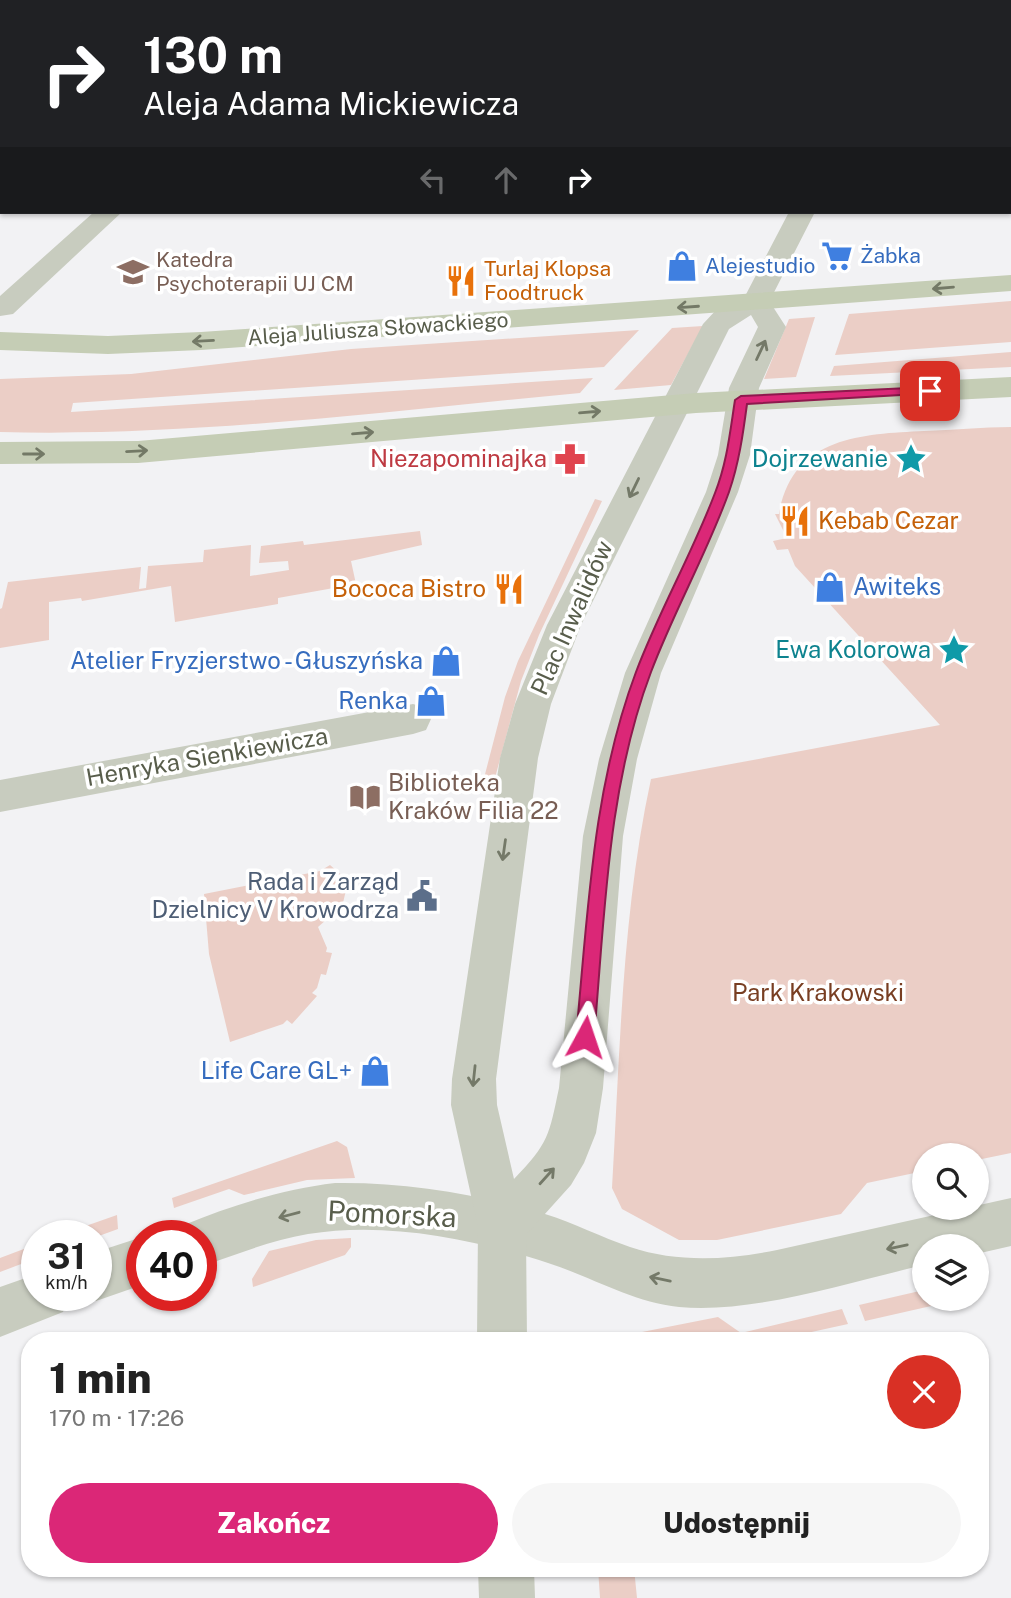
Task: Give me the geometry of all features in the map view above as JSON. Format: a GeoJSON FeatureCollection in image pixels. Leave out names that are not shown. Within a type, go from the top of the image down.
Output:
{"type":"FeatureCollection","features":[{"type":"Feature","properties":{"kind":"main road","name":"Aleja Juliusza Słowackiego"},"geometry":{"type":"LineString","coordinates":[[0,341],[150,344],[1011,283]]}},
{"type":"Feature","properties":{"kind":"main road"},"geometry":{"type":"LineString","coordinates":[[0,362],[75,344]]}},
{"type":"Feature","properties":{"kind":"main road"},"geometry":{"type":"LineString","coordinates":[[0,453],[138,452],[741,400],[1011,387]]}},
{"type":"Feature","properties":{"kind":"street"},"geometry":{"type":"LineString","coordinates":[[3,309],[107,214]]}},
{"type":"Feature","properties":{"kind":"street"},"geometry":{"type":"LineString","coordinates":[[801,214],[756,302],[772,327],[746,382],[726,482],[643,673],[618,759],[603,836],[581,1088],[573,1129],[567,1147],[555,1166],[502,1227],[548,1239],[641,1275],[676,1282],[728,1283],[1011,1222]]}},
{"type":"Feature","properties":{"kind":"street","name":"Plac Inwalidów"},"geometry":{"type":"LineString","coordinates":[[502,1332],[502,1227],[473,1093],[495,914],[519,758],[533,704],[559,637],[674,405],[717,324],[727,315],[756,302]]}},
{"type":"Feature","properties":{"kind":"street","name":"Henryka Sienkiewicza"},"geometry":{"type":"LineString","coordinates":[[0,796],[413,719]]}},
{"type":"Feature","properties":{"kind":"street","name":"Pomorska"},"geometry":{"type":"LineString","coordinates":[[217,1237],[278,1218],[323,1208],[389,1209],[457,1215],[502,1227]]}},
{"type":"Feature","properties":{"kind":"street"},"geometry":{"type":"LineString","coordinates":[[0,1312],[21,1304]]}},
{"type":"Feature","properties":{"kind":"street"},"geometry":{"type":"LineString","coordinates":[[506,1577],[507,1598]]}},
{"type":"Feature","properties":{"kind":"green space"},"geometry":{"type":"Polygon","coordinates":[[[1011,301],[1011,342],[835,355],[849,314],[1011,301]]]}},
{"type":"Feature","properties":{"kind":"green space"},"geometry":{"type":"Polygon","coordinates":[[[815,317],[796,377],[764,379],[789,319],[815,317]]]}},
{"type":"Feature","properties":{"kind":"green space"},"geometry":{"type":"Polygon","coordinates":[[[703,326],[671,385],[614,390],[672,328],[703,326]]]}},
{"type":"Feature","properties":{"kind":"green space"},"geometry":{"type":"Polygon","coordinates":[[[639,330],[604,367],[73,403],[71,412],[593,378],[580,393],[217,427],[145,431],[0,432],[0,379],[131,374],[351,349],[639,330]]]}},
{"type":"Feature","properties":{"kind":"green space"},"geometry":{"type":"Polygon","coordinates":[[[1011,352],[1011,367],[830,376],[834,366],[1011,352]]]}},
{"type":"Feature","properties":{"kind":"green space","name":"Park Krakowski"},"geometry":{"type":"Polygon","coordinates":[[[1011,427],[1011,1153],[989,1158],[989,1143],[912,1143],[912,1174],[867,1183],[841,1214],[717,1240],[679,1240],[622,1209],[612,1188],[628,931],[641,829],[651,779],[940,725],[795,566],[788,549],[777,550],[773,541],[787,538],[775,514],[779,514],[786,488],[798,469],[814,455],[833,445],[877,434],[1011,427]]]}},
{"type":"Feature","properties":{"kind":"green space"},"geometry":{"type":"Polygon","coordinates":[[[595,499],[602,501],[539,635],[521,681],[492,789],[483,782],[505,697],[518,661],[595,499]]]}},
{"type":"Feature","properties":{"kind":"green space"},"geometry":{"type":"Polygon","coordinates":[[[420,531],[422,545],[351,561],[356,584],[278,598],[278,604],[175,622],[171,586],[82,601],[81,598],[49,602],[49,640],[0,648],[0,609],[8,582],[141,567],[139,589],[146,588],[148,566],[203,562],[204,550],[251,545],[250,576],[289,570],[288,561],[259,563],[261,546],[303,541],[304,545],[420,531]]]}},
{"type":"Feature","properties":{"kind":"green space"},"geometry":{"type":"Polygon","coordinates":[[[330,865],[346,879],[341,885],[347,886],[342,907],[337,906],[335,912],[318,927],[327,948],[326,952],[332,953],[326,975],[321,974],[317,988],[312,993],[317,996],[292,1024],[287,1020],[283,1024],[230,1042],[209,954],[204,894],[320,871],[330,865]]]}},
{"type":"Feature","properties":{"kind":"green space"},"geometry":{"type":"Polygon","coordinates":[[[337,1141],[347,1147],[355,1178],[307,1180],[244,1195],[229,1189],[174,1208],[172,1198],[337,1141]]]}},
{"type":"Feature","properties":{"kind":"green space"},"geometry":{"type":"Polygon","coordinates":[[[117,1215],[118,1229],[112,1231],[112,1220],[103,1220],[117,1215]]]}},
{"type":"Feature","properties":{"kind":"green space"},"geometry":{"type":"Polygon","coordinates":[[[351,1238],[351,1247],[345,1255],[253,1287],[252,1279],[269,1251],[316,1240],[351,1238]]]}},
{"type":"Feature","properties":{"kind":"green space"},"geometry":{"type":"Polygon","coordinates":[[[21,1250],[21,1264],[0,1272],[0,1258],[21,1250]]]}},
{"type":"Feature","properties":{"kind":"green space"},"geometry":{"type":"Polygon","coordinates":[[[912,1293],[912,1310],[865,1321],[859,1305],[912,1293]]]}},
{"type":"Feature","properties":{"kind":"green space"},"geometry":{"type":"Polygon","coordinates":[[[842,1309],[848,1324],[812,1332],[745,1332],[842,1309]]]}},
{"type":"Feature","properties":{"kind":"green space"},"geometry":{"type":"Polygon","coordinates":[[[718,1317],[740,1332],[642,1332],[718,1317]]]}},
{"type":"Feature","properties":{"kind":"green space"},"geometry":{"type":"Polygon","coordinates":[[[599,1577],[635,1577],[637,1598],[600,1598],[599,1577]]]}},
{"type":"Feature","properties":{"kind":"place","name":"Żabka"},"geometry":{"type":"Point","coordinates":[837,256]}},
{"type":"Feature","properties":{"kind":"place","name":"Alejestudio"},"geometry":{"type":"Point","coordinates":[682,266]}},
{"type":"Feature","properties":{"kind":"place","name":"Katedra Psychoterapii UJ CM"},"geometry":{"type":"Point","coordinates":[133,272]}},
{"type":"Feature","properties":{"kind":"place","name":"Turlaj Klopsa Foodtruck"},"geometry":{"type":"Point","coordinates":[461,281]}},
{"type":"Feature","properties":{"kind":"place","name":"Niezapominajka"},"geometry":{"type":"Point","coordinates":[570,459]}},
{"type":"Feature","properties":{"kind":"place","name":"Dojrzewanie"},"geometry":{"type":"Point","coordinates":[911,459]}},
{"type":"Feature","properties":{"kind":"place","name":"Kebab Cezar"},"geometry":{"type":"Point","coordinates":[795,521]}},
{"type":"Feature","properties":{"kind":"place","name":"Awiteks"},"geometry":{"type":"Point","coordinates":[830,587]}},
{"type":"Feature","properties":{"kind":"place","name":"Bococa Bistro"},"geometry":{"type":"Point","coordinates":[509,589]}},
{"type":"Feature","properties":{"kind":"place","name":"Ewa Kolorowa"},"geometry":{"type":"Point","coordinates":[954,650]}},
{"type":"Feature","properties":{"kind":"place","name":"Atelier Fryzjerstwo - Głuszyńska"},"geometry":{"type":"Point","coordinates":[446,661]}},
{"type":"Feature","properties":{"kind":"place","name":"Renka"},"geometry":{"type":"Point","coordinates":[431,701]}},
{"type":"Feature","properties":{"kind":"place","name":"Biblioteka Kraków Filia 22"},"geometry":{"type":"Point","coordinates":[365,797]}},
{"type":"Feature","properties":{"kind":"place","name":"Rada i Zarząd Dzielnicy V Krowodrza"},"geometry":{"type":"Point","coordinates":[422,896]}},
{"type":"Feature","properties":{"kind":"place","name":"Life Care GL+"},"geometry":{"type":"Point","coordinates":[375,1071]}},
{"type":"Feature","properties":{"kind":"route"},"geometry":{"type":"LineString","coordinates":[[585,1037],[603,836],[618,759],[643,673],[722,492],[733,455],[741,400],[930,391]]}}]}
